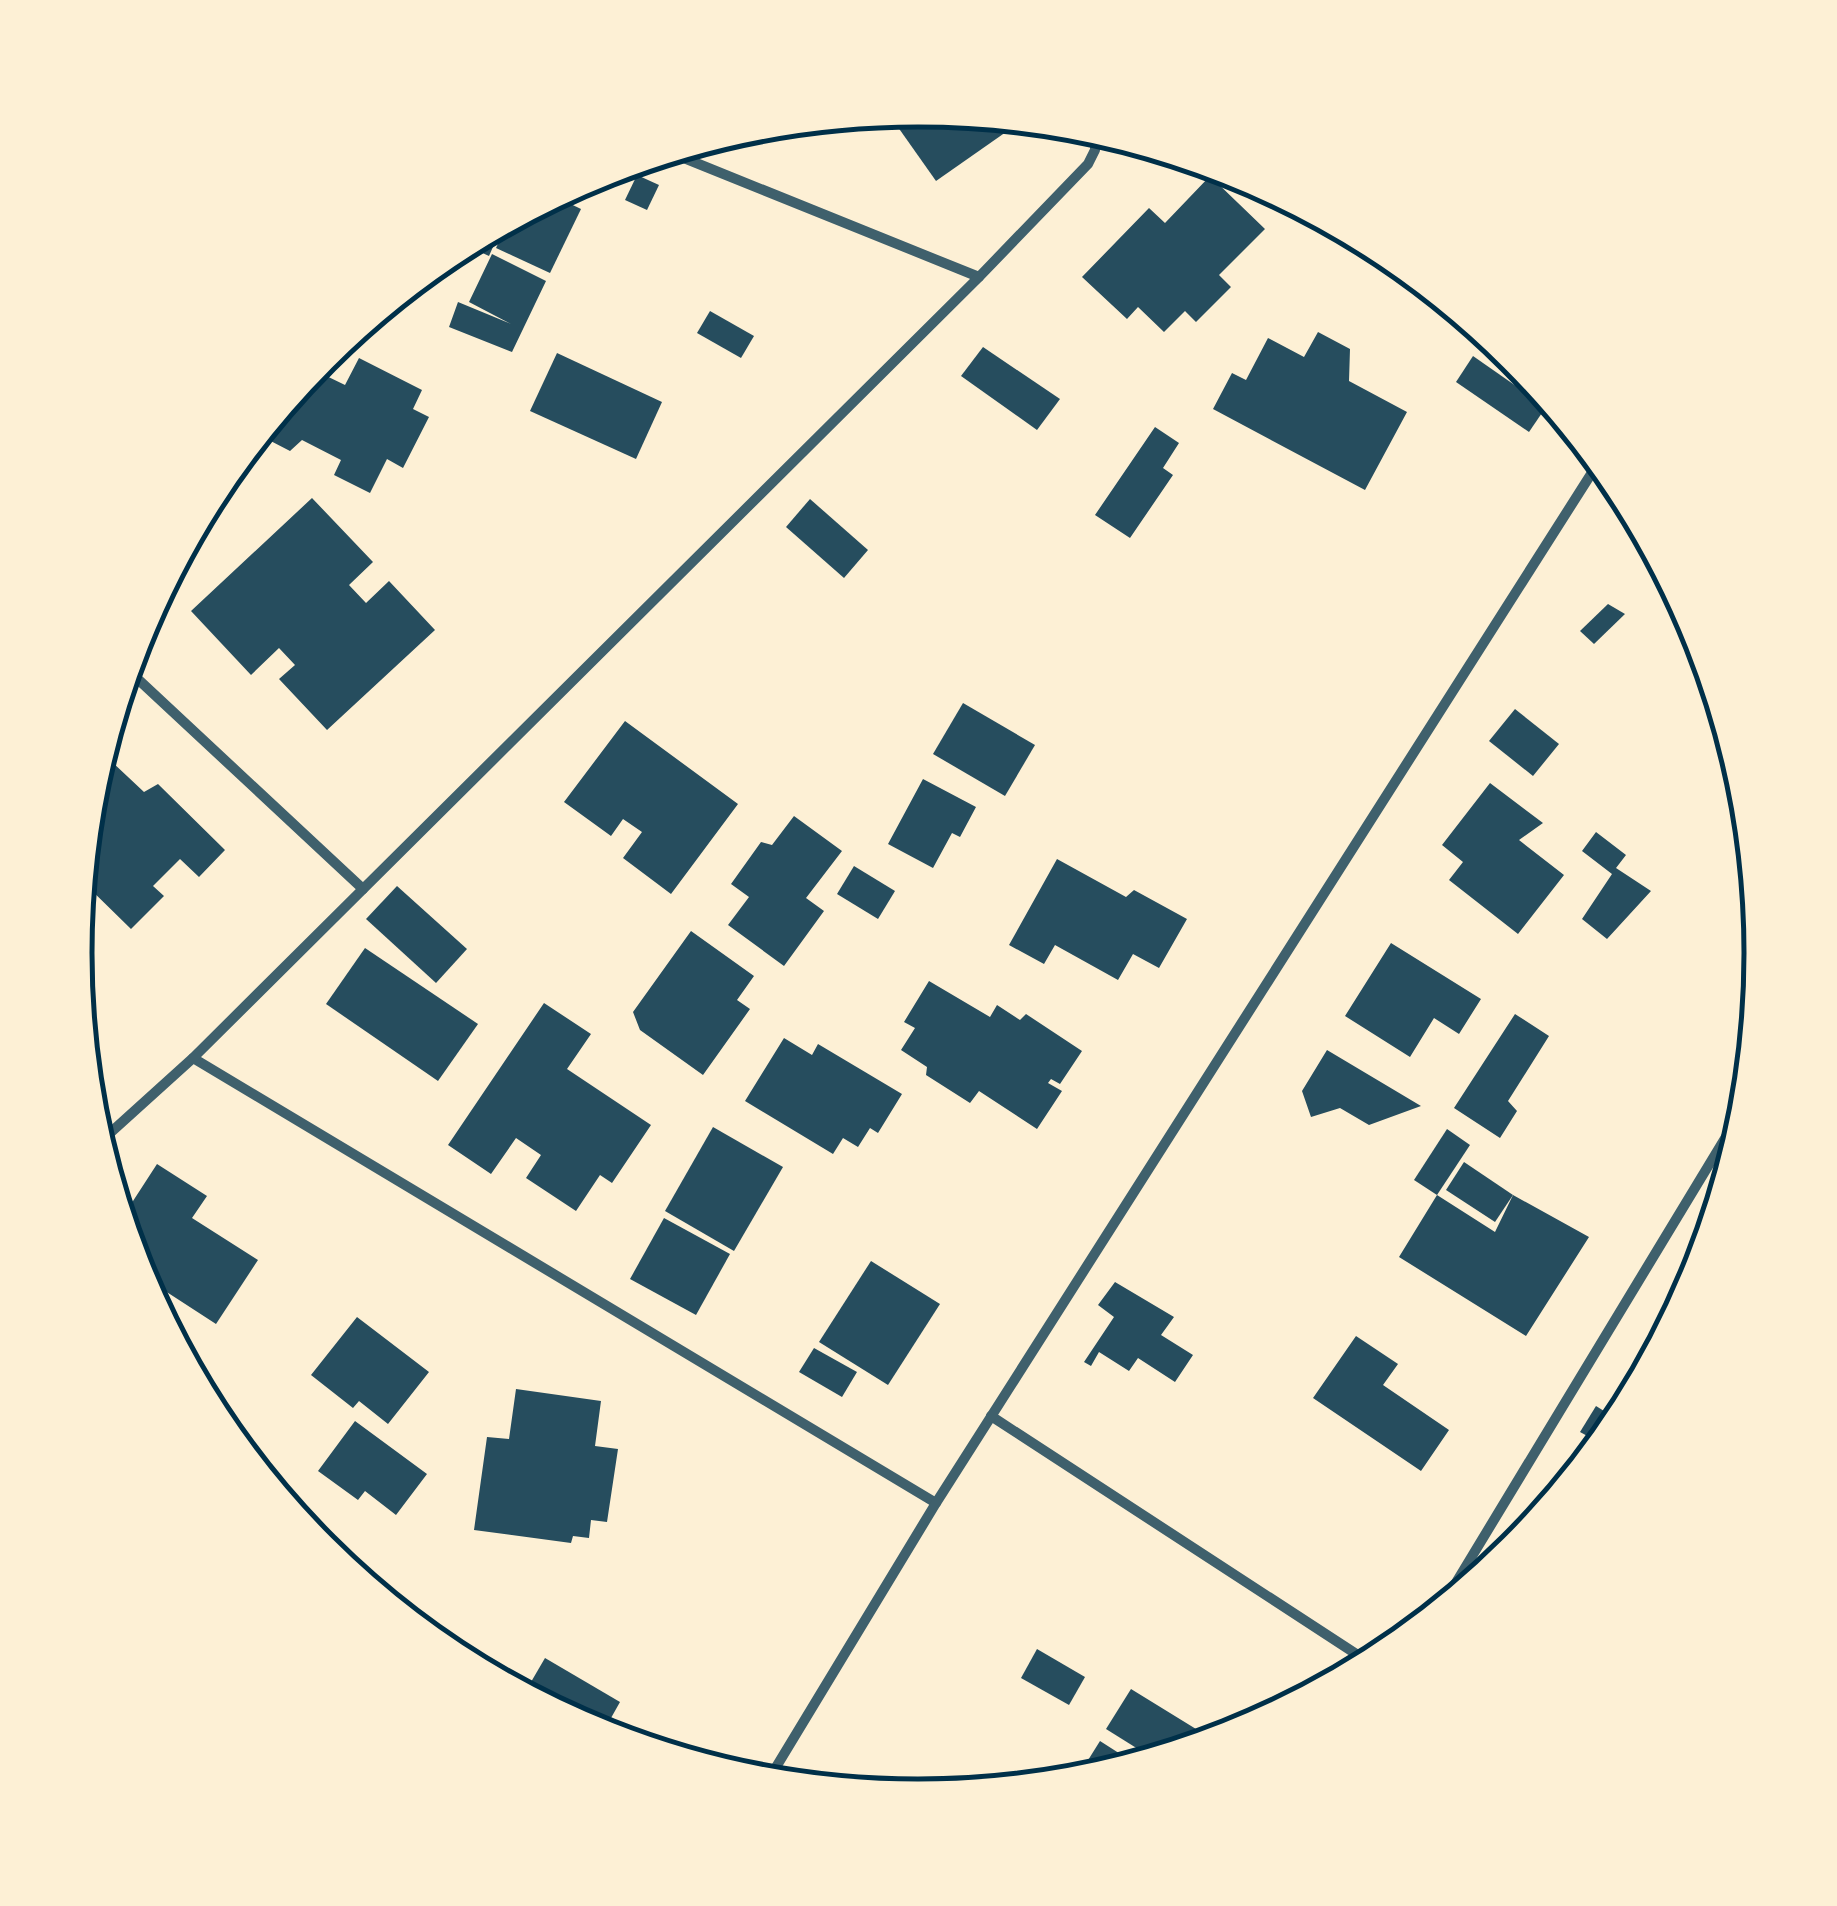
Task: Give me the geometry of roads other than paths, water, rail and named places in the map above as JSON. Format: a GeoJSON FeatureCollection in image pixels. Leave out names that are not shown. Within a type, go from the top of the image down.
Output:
{"type":"FeatureCollection","features":[{"type":"Feature","properties":{"kind":"street"},"geometry":{"type":"LineString","coordinates":[[112,1131],[194,1058],[979,277],[1088,164],[1095,146]]}},
{"type":"Feature","properties":{"kind":"street"},"geometry":{"type":"LineString","coordinates":[[689,160],[979,277]]}},
{"type":"Feature","properties":{"kind":"street"},"geometry":{"type":"LineString","coordinates":[[777,1766],[936,1502],[1591,474]]}},
{"type":"Feature","properties":{"kind":"street"},"geometry":{"type":"LineString","coordinates":[[139,679],[363,888]]}},
{"type":"Feature","properties":{"kind":"street"},"geometry":{"type":"LineString","coordinates":[[194,1058],[936,1502]]}},
{"type":"Feature","properties":{"kind":"street"},"geometry":{"type":"LineString","coordinates":[[1460,1577],[1722,1144]]}},
{"type":"Feature","properties":{"kind":"street"},"geometry":{"type":"LineString","coordinates":[[991,1416],[1354,1654]]}}]}
